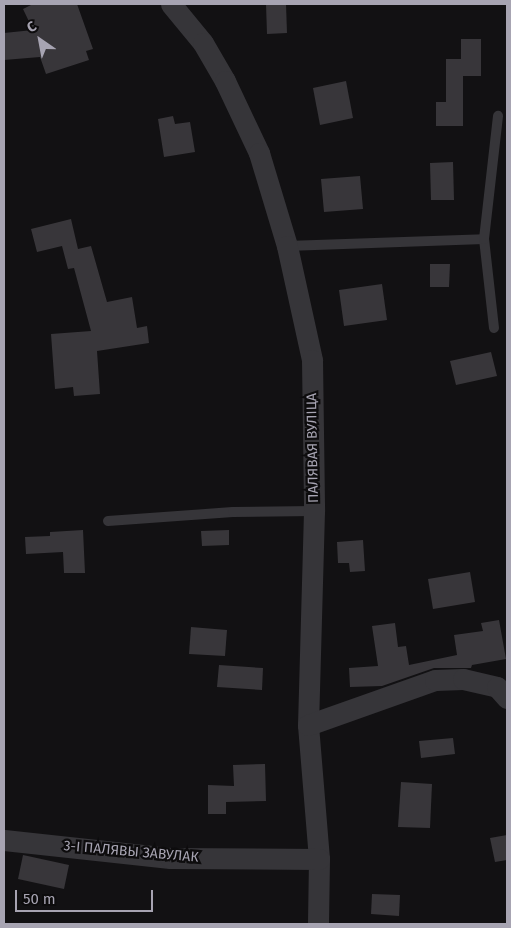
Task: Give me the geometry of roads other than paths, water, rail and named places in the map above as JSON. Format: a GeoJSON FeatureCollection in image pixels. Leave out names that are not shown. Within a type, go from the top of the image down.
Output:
{"type":"FeatureCollection","features":[{"type":"Feature","properties":{"kind":"street","name":"ПАЛЯВАЯ ВУЛІЦА"},"geometry":{"type":"LineString","coordinates":[[182,8],[225,81],[259,153],[287,246],[312,360],[314,511],[308,725],[319,859],[318,924]]}},
{"type":"Feature","properties":{"kind":"street"},"geometry":{"type":"LineString","coordinates":[[308,725],[435,680],[463,679],[496,687],[507,698]]}},
{"type":"Feature","properties":{"kind":"street","name":"3-І ПАЛЯВЫ ЗАВУЛАК"},"geometry":{"type":"LineString","coordinates":[[4,840],[170,858],[319,859]]}},
{"type":"Feature","properties":{"kind":"lane"},"geometry":{"type":"LineString","coordinates":[[494,328],[484,239],[498,116]]}},
{"type":"Feature","properties":{"kind":"lane"},"geometry":{"type":"LineString","coordinates":[[287,246],[484,239]]}},
{"type":"Feature","properties":{"kind":"lane"},"geometry":{"type":"LineString","coordinates":[[108,521],[233,512],[314,511]]}}]}
